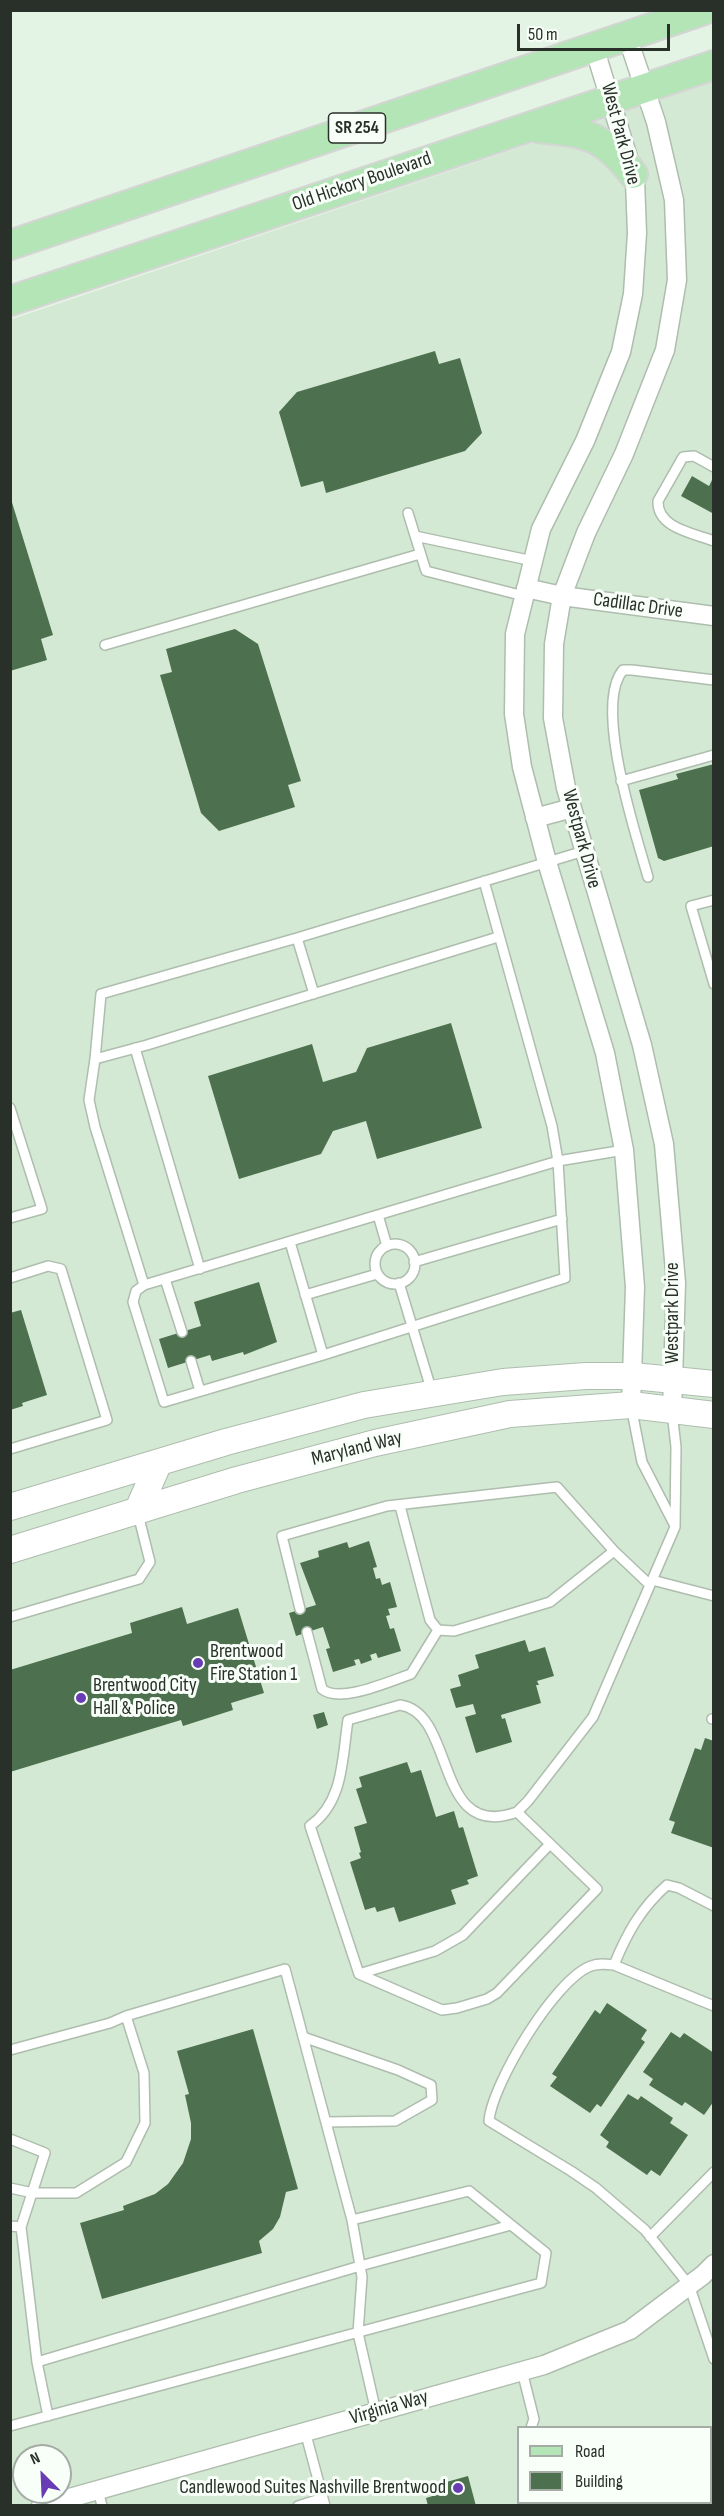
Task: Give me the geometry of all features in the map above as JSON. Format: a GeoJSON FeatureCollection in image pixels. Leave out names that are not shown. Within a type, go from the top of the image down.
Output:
{"type":"FeatureCollection","features":[{"type":"Feature","properties":{"kind":"main road","name":"SR 254"},"geometry":{"type":"LineString","coordinates":[[10,245],[704,10]]}},
{"type":"Feature","properties":{"kind":"main road","name":"Old Hickory Boulevard"},"geometry":{"type":"LineString","coordinates":[[13,291],[714,65]]}},
{"type":"Feature","properties":{"kind":"main road"},"geometry":{"type":"LineString","coordinates":[[527,127],[579,132],[601,140],[617,153],[633,174]]}},
{"type":"Feature","properties":{"kind":"main road","name":"Maryland Way"},"geometry":{"type":"LineString","coordinates":[[10,1507],[226,1442],[364,1405],[503,1382],[586,1376],[633,1376],[714,1384]]}},
{"type":"Feature","properties":{"kind":"main road","name":"Maryland Way"},"geometry":{"type":"LineString","coordinates":[[10,1550],[237,1480],[375,1443],[499,1416],[631,1406],[714,1415]]}},
{"type":"Feature","properties":{"kind":"main road"},"geometry":{"type":"LineString","coordinates":[[137,1512],[159,1462]]}},
{"type":"Feature","properties":{"kind":"street","name":"West Park Drive"},"geometry":{"type":"LineString","coordinates":[[627,36],[645,87],[674,200],[677,280]]}},
{"type":"Feature","properties":{"kind":"street","name":"West Park Drive"},"geometry":{"type":"LineString","coordinates":[[594,47],[612,99],[633,174],[637,233],[633,294]]}},
{"type":"Feature","properties":{"kind":"street","name":"Westpark Drive"},"geometry":{"type":"LineString","coordinates":[[672,1412],[675,1283],[664,1144],[642,1045],[572,808],[553,718],[554,644],[562,596],[586,533],[624,454],[665,350],[677,280]]}},
{"type":"Feature","properties":{"kind":"street","name":"Westpark Drive"},"geometry":{"type":"LineString","coordinates":[[631,1406],[635,1287],[624,1150],[605,1053],[535,818],[522,767],[514,714],[515,634],[541,529],[585,441],[621,352],[633,294]]}},
{"type":"Feature","properties":{"kind":"street","name":"Cadillac Drive"},"geometry":{"type":"LineString","coordinates":[[525,592],[714,616]]}},
{"type":"Feature","properties":{"kind":"street"},"geometry":{"type":"LineString","coordinates":[[535,818],[572,808]]}},
{"type":"Feature","properties":{"kind":"street","name":"Virginia Way"},"geometry":{"type":"LineString","coordinates":[[41,2505],[100,2498],[305,2431],[544,2365],[630,2330],[714,2264]]}},
{"type":"Feature","properties":{"kind":"lane"},"geometry":{"type":"LineString","coordinates":[[714,467],[694,456],[683,457],[658,501],[660,516],[666,522],[714,541]]}},
{"type":"Feature","properties":{"kind":"lane"},"geometry":{"type":"LineString","coordinates":[[408,513],[426,571],[525,592]]}},
{"type":"Feature","properties":{"kind":"lane"},"geometry":{"type":"LineString","coordinates":[[415,536],[533,561]]}},
{"type":"Feature","properties":{"kind":"lane"},"geometry":{"type":"LineString","coordinates":[[105,645],[420,554]]}},
{"type":"Feature","properties":{"kind":"lane"},"geometry":{"type":"LineString","coordinates":[[648,877],[621,781],[614,737],[614,690],[617,677],[623,670],[632,670],[714,680]]}},
{"type":"Feature","properties":{"kind":"lane"},"geometry":{"type":"LineString","coordinates":[[621,781],[714,755]]}},
{"type":"Feature","properties":{"kind":"lane"},"geometry":{"type":"LineString","coordinates":[[144,1285],[95,1127],[89,1100],[102,994],[584,851]]}},
{"type":"Feature","properties":{"kind":"lane"},"geometry":{"type":"LineString","coordinates":[[484,881],[552,1126],[558,1161],[565,1278],[323,1355],[164,1402],[133,1302],[136,1292],[144,1285],[558,1161],[624,1150]]}},
{"type":"Feature","properties":{"kind":"lane"},"geometry":{"type":"LineString","coordinates":[[714,900],[691,906],[714,984]]}},
{"type":"Feature","properties":{"kind":"lane"},"geometry":{"type":"LineString","coordinates":[[95,1059],[498,937]]}},
{"type":"Feature","properties":{"kind":"lane"},"geometry":{"type":"LineString","coordinates":[[297,938],[314,994]]}},
{"type":"Feature","properties":{"kind":"lane"},"geometry":{"type":"LineString","coordinates":[[135,1048],[200,1269]]}},
{"type":"Feature","properties":{"kind":"lane"},"geometry":{"type":"LineString","coordinates":[[10,1108],[42,1209],[10,1218]]}},
{"type":"Feature","properties":{"kind":"lane"},"geometry":{"type":"LineString","coordinates":[[378,1215],[387,1246]]}},
{"type":"Feature","properties":{"kind":"lane"},"geometry":{"type":"LineString","coordinates":[[414,1262],[562,1219]]}},
{"type":"Feature","properties":{"kind":"lane"},"geometry":{"type":"LineString","coordinates":[[290,1242],[323,1355]]}},
{"type":"Feature","properties":{"kind":"lane"},"geometry":{"type":"LineString","coordinates":[[395,1244],[407,1249],[412,1254],[414,1262],[414,1270],[409,1278],[399,1283],[385,1281],[377,1274],[375,1267],[376,1256],[387,1246],[395,1244]]}},
{"type":"Feature","properties":{"kind":"lane"},"geometry":{"type":"LineString","coordinates":[[10,1278],[48,1266],[61,1269],[107,1420],[10,1449]]}},
{"type":"Feature","properties":{"kind":"lane"},"geometry":{"type":"LineString","coordinates":[[305,1295],[377,1274]]}},
{"type":"Feature","properties":{"kind":"lane"},"geometry":{"type":"LineString","coordinates":[[165,1279],[182,1332]]}},
{"type":"Feature","properties":{"kind":"lane"},"geometry":{"type":"LineString","coordinates":[[399,1283],[433,1394]]}},
{"type":"Feature","properties":{"kind":"lane"},"geometry":{"type":"LineString","coordinates":[[190,1361],[200,1391]]}},
{"type":"Feature","properties":{"kind":"lane"},"geometry":{"type":"LineString","coordinates":[[631,1406],[642,1462],[675,1527]]}},
{"type":"Feature","properties":{"kind":"lane"},"geometry":{"type":"LineString","coordinates":[[517,1812],[597,1889],[497,1993],[457,2008],[442,2010],[359,1974],[310,1826],[318,1821],[336,1797],[348,1720],[400,1705],[407,1706],[415,1711],[436,1741],[456,1791],[469,1807],[486,1816],[496,1818],[517,1812],[593,1717],[675,1527],[676,1447],[672,1412]]}},
{"type":"Feature","properties":{"kind":"lane"},"geometry":{"type":"LineString","coordinates":[[300,1610],[282,1536],[387,1506],[557,1487],[614,1551],[651,1582],[714,1596]]}},
{"type":"Feature","properties":{"kind":"lane"},"geometry":{"type":"LineString","coordinates":[[400,1506],[430,1620],[438,1630],[454,1631],[550,1602],[614,1551]]}},
{"type":"Feature","properties":{"kind":"lane"},"geometry":{"type":"LineString","coordinates":[[10,1617],[139,1579],[150,1562],[137,1512]]}},
{"type":"Feature","properties":{"kind":"lane"},"geometry":{"type":"LineString","coordinates":[[307,1632],[322,1689],[328,1694],[338,1695],[411,1674],[438,1630]]}},
{"type":"Feature","properties":{"kind":"lane"},"geometry":{"type":"LineString","coordinates":[[359,1974],[435,1951],[463,1935],[550,1844]]}},
{"type":"Feature","properties":{"kind":"lane"},"geometry":{"type":"LineString","coordinates":[[614,1965],[625,1938],[639,1915],[667,1885],[679,1888],[714,1906]]}},
{"type":"Feature","properties":{"kind":"lane"},"geometry":{"type":"LineString","coordinates":[[714,2006],[614,1965],[599,1963],[590,1966],[569,1982],[553,2001],[515,2056],[493,2100],[489,2121],[596,2188],[623,2210],[650,2237],[689,2285],[714,2359]]}},
{"type":"Feature","properties":{"kind":"lane"},"geometry":{"type":"LineString","coordinates":[[10,2050],[110,2023],[126,2016],[285,1969],[351,2220],[362,2277],[357,2333],[376,2412]]}},
{"type":"Feature","properties":{"kind":"lane"},"geometry":{"type":"LineString","coordinates":[[10,2188],[33,2193],[76,2193],[126,2162],[145,2123],[144,2073],[126,2016]]}},
{"type":"Feature","properties":{"kind":"lane"},"geometry":{"type":"LineString","coordinates":[[303,2037],[398,2070],[431,2085],[432,2100],[396,2121],[326,2122]]}},
{"type":"Feature","properties":{"kind":"lane"},"geometry":{"type":"LineString","coordinates":[[10,2139],[45,2153],[21,2227],[37,2362],[48,2416]]}},
{"type":"Feature","properties":{"kind":"lane"},"geometry":{"type":"LineString","coordinates":[[650,2237],[714,2172]]}},
{"type":"Feature","properties":{"kind":"lane"},"geometry":{"type":"LineString","coordinates":[[10,2426],[541,2283],[546,2253],[469,2190],[351,2220]]}},
{"type":"Feature","properties":{"kind":"lane"},"geometry":{"type":"LineString","coordinates":[[37,2362],[360,2266],[511,2225]]}},
{"type":"Feature","properties":{"kind":"lane"},"geometry":{"type":"LineString","coordinates":[[10,2226],[21,2227]]}},
{"type":"Feature","properties":{"kind":"lane"},"geometry":{"type":"LineString","coordinates":[[522,2371],[534,2419],[531,2426]]}},
{"type":"Feature","properties":{"kind":"lane"},"geometry":{"type":"LineString","coordinates":[[298,2505],[324,2502],[305,2431]]}},
{"type":"Feature","properties":{"kind":"shaded area"},"geometry":{"type":"Polygon","coordinates":[[[713,82],[713,2505],[11,2505],[10,320],[713,82]]]}},
{"type":"Feature","properties":{"kind":"building"},"geometry":{"type":"Polygon","coordinates":[[[435,351],[439,364],[460,358],[482,433],[465,451],[326,493],[323,481],[301,487],[279,412],[297,392],[435,351]]]}},
{"type":"Feature","properties":{"kind":"building"},"geometry":{"type":"Polygon","coordinates":[[[692,476],[709,486],[712,480],[714,481],[714,514],[681,496],[692,476]]]}},
{"type":"Feature","properties":{"kind":"building"},"geometry":{"type":"Polygon","coordinates":[[[10,496],[53,635],[41,639],[47,660],[10,671],[10,496]]]}},
{"type":"Feature","properties":{"kind":"building"},"geometry":{"type":"Polygon","coordinates":[[[235,629],[258,644],[301,781],[288,785],[295,807],[219,831],[201,813],[160,675],[172,672],[166,649],[235,629]]]}},
{"type":"Feature","properties":{"kind":"building"},"geometry":{"type":"Polygon","coordinates":[[[714,764],[714,846],[664,861],[658,858],[639,790],[678,779],[676,774],[714,764]]]}},
{"type":"Feature","properties":{"kind":"building"},"geometry":{"type":"Polygon","coordinates":[[[451,1023],[482,1128],[377,1159],[366,1121],[333,1131],[321,1154],[239,1179],[208,1076],[312,1044],[323,1082],[356,1072],[367,1048],[451,1023]]]}},
{"type":"Feature","properties":{"kind":"building"},"geometry":{"type":"Polygon","coordinates":[[[259,1282],[277,1342],[244,1355],[243,1352],[212,1361],[210,1355],[168,1368],[159,1339],[201,1326],[194,1302],[259,1282]]]}},
{"type":"Feature","properties":{"kind":"building"},"geometry":{"type":"Polygon","coordinates":[[[21,1310],[47,1395],[22,1403],[23,1406],[10,1410],[10,1313],[21,1310]]]}},
{"type":"Feature","properties":{"kind":"building"},"geometry":{"type":"Polygon","coordinates":[[[369,1541],[377,1567],[373,1568],[376,1579],[380,1578],[382,1585],[390,1582],[397,1607],[388,1609],[390,1615],[386,1616],[390,1629],[394,1628],[401,1651],[378,1658],[376,1653],[370,1655],[372,1660],[361,1664],[359,1659],[354,1660],[356,1665],[333,1672],[326,1649],[330,1648],[323,1627],[296,1636],[289,1613],[316,1605],[300,1563],[319,1557],[318,1551],[347,1542],[349,1548],[369,1541]]]}},
{"type":"Feature","properties":{"kind":"building"},"geometry":{"type":"Polygon","coordinates":[[[182,1607],[187,1624],[238,1608],[264,1693],[231,1703],[233,1710],[183,1726],[181,1720],[10,1772],[10,1670],[132,1633],[130,1623],[182,1607]]]}},
{"type":"Feature","properties":{"kind":"building"},"geometry":{"type":"Polygon","coordinates":[[[525,1640],[529,1652],[545,1647],[554,1676],[537,1681],[541,1703],[501,1715],[502,1719],[505,1718],[512,1742],[476,1753],[465,1717],[476,1714],[473,1704],[456,1708],[450,1689],[461,1686],[458,1675],[479,1668],[475,1655],[525,1640]]]}},
{"type":"Feature","properties":{"kind":"building"},"geometry":{"type":"Polygon","coordinates":[[[324,1712],[328,1725],[317,1729],[313,1715],[324,1712]]]}},
{"type":"Feature","properties":{"kind":"building"},"geometry":{"type":"Polygon","coordinates":[[[705,1738],[714,1741],[714,1848],[671,1833],[675,1822],[669,1820],[695,1748],[701,1750],[705,1738]]]}},
{"type":"Feature","properties":{"kind":"building"},"geometry":{"type":"Polygon","coordinates":[[[407,1762],[411,1773],[421,1770],[436,1817],[454,1811],[459,1828],[463,1827],[478,1876],[467,1880],[469,1884],[451,1890],[456,1904],[399,1922],[394,1907],[377,1912],[375,1907],[365,1910],[350,1862],[361,1858],[354,1827],[367,1823],[356,1789],[362,1787],[359,1777],[407,1762]]]}},
{"type":"Feature","properties":{"kind":"building"},"geometry":{"type":"Polygon","coordinates":[[[607,2003],[647,2030],[641,2039],[645,2042],[601,2107],[597,2104],[590,2113],[550,2086],[557,2077],[552,2074],[595,2010],[600,2014],[607,2003]]]}},
{"type":"Feature","properties":{"kind":"building"},"geometry":{"type":"Polygon","coordinates":[[[253,2029],[298,2189],[286,2192],[280,2217],[273,2229],[259,2241],[262,2253],[102,2299],[80,2223],[124,2210],[123,2206],[155,2194],[168,2184],[183,2163],[191,2139],[191,2123],[185,2095],[189,2094],[177,2051],[253,2029]]]}},
{"type":"Feature","properties":{"kind":"building"},"geometry":{"type":"Polygon","coordinates":[[[671,2032],[680,2038],[684,2033],[714,2053],[714,2101],[704,2115],[685,2102],[682,2106],[649,2085],[653,2079],[643,2072],[671,2032]]]}},
{"type":"Feature","properties":{"kind":"building"},"geometry":{"type":"Polygon","coordinates":[[[628,2094],[638,2100],[641,2096],[673,2118],[670,2123],[688,2135],[660,2176],[651,2170],[647,2175],[606,2147],[609,2142],[600,2135],[628,2094]]]}},
{"type":"Feature","properties":{"kind":"building","name":"Candlewood Suites Nashville Brentwood"},"geometry":{"type":"Polygon","coordinates":[[[468,2476],[476,2506],[428,2506],[426,2498],[446,2492],[443,2483],[468,2476]]]}},
{"type":"Feature","properties":{"kind":"place","name":"Brentwood Fire Station 1"},"geometry":{"type":"Point","coordinates":[198,1663]}},
{"type":"Feature","properties":{"kind":"place","name":"Brentwood City Hall & Police"},"geometry":{"type":"Point","coordinates":[81,1698]}},
{"type":"Feature","properties":{"kind":"place","name":"Candlewood Suites Nashville Brentwood"},"geometry":{"type":"Point","coordinates":[458,2488]}}]}
